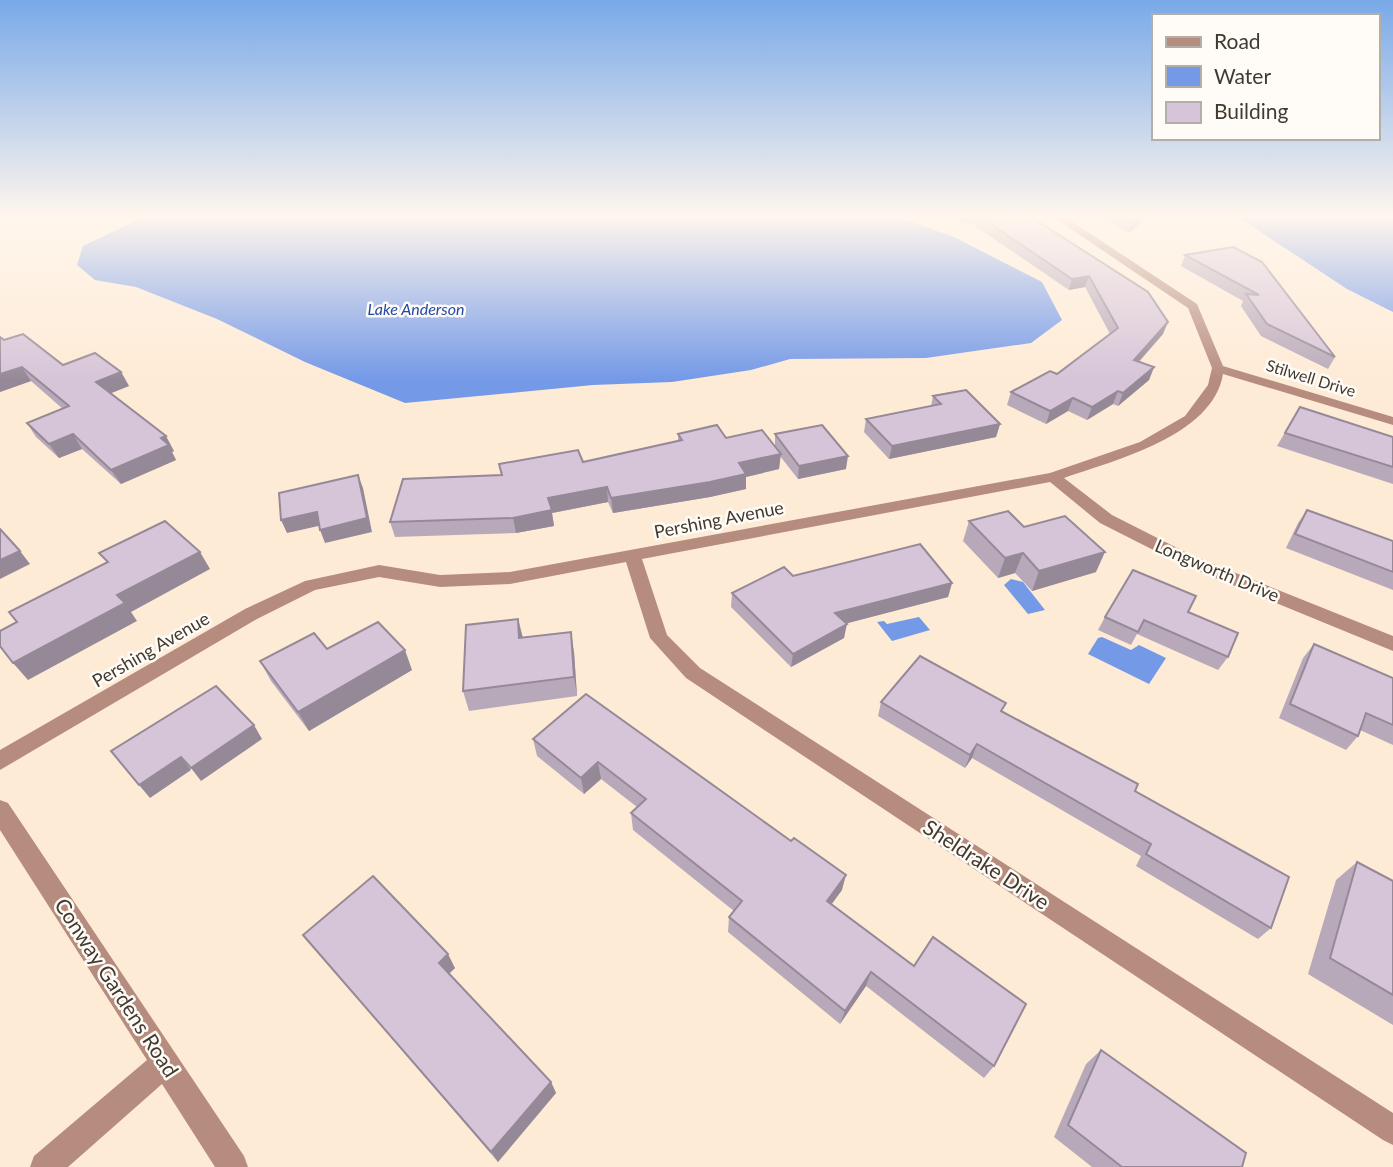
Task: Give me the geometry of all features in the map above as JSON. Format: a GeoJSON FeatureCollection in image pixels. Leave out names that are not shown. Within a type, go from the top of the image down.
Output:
{"type":"FeatureCollection","features":[{"type":"Feature","properties":{"kind":"street"},"geometry":{"type":"LineString","coordinates":[[1143,271],[1193,306],[1218,368]]}},
{"type":"Feature","properties":{"kind":"street","name":"Stilwell Drive"},"geometry":{"type":"LineString","coordinates":[[1218,368],[1393,421]]}},
{"type":"Feature","properties":{"kind":"street","name":"Pershing Avenue"},"geometry":{"type":"LineString","coordinates":[[0,761],[251,614],[311,585],[379,571],[440,581],[510,578],[1053,477],[1145,445],[1190,419],[1215,385],[1218,368]]}},
{"type":"Feature","properties":{"kind":"street","name":"Longworth Drive"},"geometry":{"type":"LineString","coordinates":[[1053,477],[1106,519],[1185,559],[1393,644]]}},
{"type":"Feature","properties":{"kind":"street","name":"Sheldrake Drive"},"geometry":{"type":"LineString","coordinates":[[632,556],[659,638],[693,673],[1393,1130]]}},
{"type":"Feature","properties":{"kind":"street","name":"Conway Gardens Road"},"geometry":{"type":"LineString","coordinates":[[0,810],[233,1167]]}},
{"type":"Feature","properties":{"kind":"street"},"geometry":{"type":"LineString","coordinates":[[45,1167],[165,1063]]}},
{"type":"Feature","properties":{"kind":"water","name":"Lake Anderson"},"geometry":{"type":"Polygon","coordinates":[[[85,271],[1021,271],[1042,282],[1062,320],[1031,343],[926,358],[790,359],[751,370],[672,382],[593,385],[405,403],[305,362],[217,319],[136,287],[95,280],[85,271]]]}},
{"type":"Feature","properties":{"kind":"water"},"geometry":{"type":"Polygon","coordinates":[[[1320,271],[1393,271],[1393,312],[1347,289],[1320,271]]]}},
{"type":"Feature","properties":{"kind":"water"},"geometry":{"type":"Polygon","coordinates":[[[1011,579],[1023,582],[1045,610],[1028,614],[1004,585],[1011,579]]]}},
{"type":"Feature","properties":{"kind":"water"},"geometry":{"type":"Polygon","coordinates":[[[919,617],[930,630],[892,641],[877,622],[884,621],[887,624],[919,617]]]}},
{"type":"Feature","properties":{"kind":"water"},"geometry":{"type":"Polygon","coordinates":[[[1102,637],[1131,650],[1139,645],[1166,658],[1149,684],[1088,654],[1098,638],[1102,637]]]}},
{"type":"Feature","properties":{"kind":"building"},"geometry":{"type":"Polygon","coordinates":[[[1061,271],[1116,271],[1148,292],[1168,322],[1134,360],[1154,367],[1123,393],[1118,391],[1092,407],[1073,398],[1050,411],[1011,392],[1050,371],[1057,374],[1118,328],[1089,276],[1072,279],[1061,271]]]}},
{"type":"Feature","properties":{"kind":"building"},"geometry":{"type":"Polygon","coordinates":[[[1215,271],[1269,271],[1335,357],[1267,324],[1246,294],[1259,295],[1215,271]]]}},
{"type":"Feature","properties":{"kind":"building"},"geometry":{"type":"Polygon","coordinates":[[[23,334],[63,365],[95,353],[121,372],[96,382],[166,436],[161,438],[169,445],[111,470],[73,434],[49,444],[27,423],[69,406],[22,367],[0,374],[0,337],[4,340],[23,334]]]}},
{"type":"Feature","properties":{"kind":"building"},"geometry":{"type":"Polygon","coordinates":[[[966,390],[1000,424],[892,446],[866,419],[941,404],[933,396],[966,390]]]}},
{"type":"Feature","properties":{"kind":"building"},"geometry":{"type":"Polygon","coordinates":[[[1300,407],[1393,437],[1393,467],[1285,433],[1300,407]]]}},
{"type":"Feature","properties":{"kind":"building"},"geometry":{"type":"Polygon","coordinates":[[[717,425],[726,438],[762,430],[781,454],[739,463],[746,474],[710,482],[611,498],[607,487],[548,498],[552,510],[513,518],[390,522],[403,479],[502,475],[499,464],[578,450],[583,462],[682,440],[678,434],[717,425]]]}},
{"type":"Feature","properties":{"kind":"building"},"geometry":{"type":"Polygon","coordinates":[[[822,425],[848,456],[799,466],[775,434],[822,425]]]}},
{"type":"Feature","properties":{"kind":"building"},"geometry":{"type":"Polygon","coordinates":[[[358,475],[367,518],[320,530],[317,512],[281,520],[279,493],[358,475]]]}},
{"type":"Feature","properties":{"kind":"building"},"geometry":{"type":"Polygon","coordinates":[[[1307,510],[1393,541],[1393,572],[1295,534],[1307,510]]]}},
{"type":"Feature","properties":{"kind":"building"},"geometry":{"type":"Polygon","coordinates":[[[1008,511],[1024,527],[1065,516],[1105,552],[1039,571],[1023,553],[1005,558],[969,521],[1008,511]]]}},
{"type":"Feature","properties":{"kind":"building"},"geometry":{"type":"Polygon","coordinates":[[[165,521],[200,552],[117,595],[125,603],[13,663],[0,646],[0,631],[17,622],[9,612],[108,562],[99,553],[165,521]]]}},
{"type":"Feature","properties":{"kind":"building"},"geometry":{"type":"Polygon","coordinates":[[[0,529],[20,551],[0,560],[0,529]]]}},
{"type":"Feature","properties":{"kind":"building"},"geometry":{"type":"Polygon","coordinates":[[[920,544],[952,583],[835,613],[847,624],[793,654],[732,593],[784,567],[793,576],[920,544]]]}},
{"type":"Feature","properties":{"kind":"building"},"geometry":{"type":"Polygon","coordinates":[[[1133,570],[1196,596],[1188,612],[1238,633],[1228,657],[1144,620],[1138,632],[1105,617],[1133,570]]]}},
{"type":"Feature","properties":{"kind":"building"},"geometry":{"type":"Polygon","coordinates":[[[518,619],[519,638],[571,632],[574,677],[463,691],[466,625],[518,619]]]}},
{"type":"Feature","properties":{"kind":"building"},"geometry":{"type":"Polygon","coordinates":[[[378,622],[405,650],[298,712],[260,661],[314,633],[327,649],[378,622]]]}},
{"type":"Feature","properties":{"kind":"building"},"geometry":{"type":"Polygon","coordinates":[[[1314,644],[1393,678],[1393,725],[1366,713],[1358,736],[1290,704],[1314,644]]]}},
{"type":"Feature","properties":{"kind":"building"},"geometry":{"type":"Polygon","coordinates":[[[920,656],[1006,703],[1001,711],[1138,784],[1135,791],[1289,877],[1271,928],[1146,854],[1151,844],[977,744],[970,755],[881,702],[920,656]]]}},
{"type":"Feature","properties":{"kind":"building"},"geometry":{"type":"Polygon","coordinates":[[[216,686],[254,725],[191,768],[181,757],[139,785],[111,751],[216,686]]]}},
{"type":"Feature","properties":{"kind":"building"},"geometry":{"type":"Polygon","coordinates":[[[586,694],[791,841],[794,838],[846,875],[827,901],[914,966],[933,937],[1026,1004],[994,1066],[871,972],[845,1011],[729,917],[742,901],[631,813],[646,799],[598,762],[581,778],[533,739],[586,694]]]}},
{"type":"Feature","properties":{"kind":"building"},"geometry":{"type":"Polygon","coordinates":[[[1357,862],[1393,881],[1393,995],[1330,958],[1357,862]]]}},
{"type":"Feature","properties":{"kind":"building"},"geometry":{"type":"Polygon","coordinates":[[[373,876],[448,954],[439,963],[551,1082],[491,1152],[303,935],[373,876]]]}},
{"type":"Feature","properties":{"kind":"building"},"geometry":{"type":"Polygon","coordinates":[[[1101,1050],[1246,1153],[1242,1167],[1122,1167],[1068,1125],[1101,1050]]]}}]}
